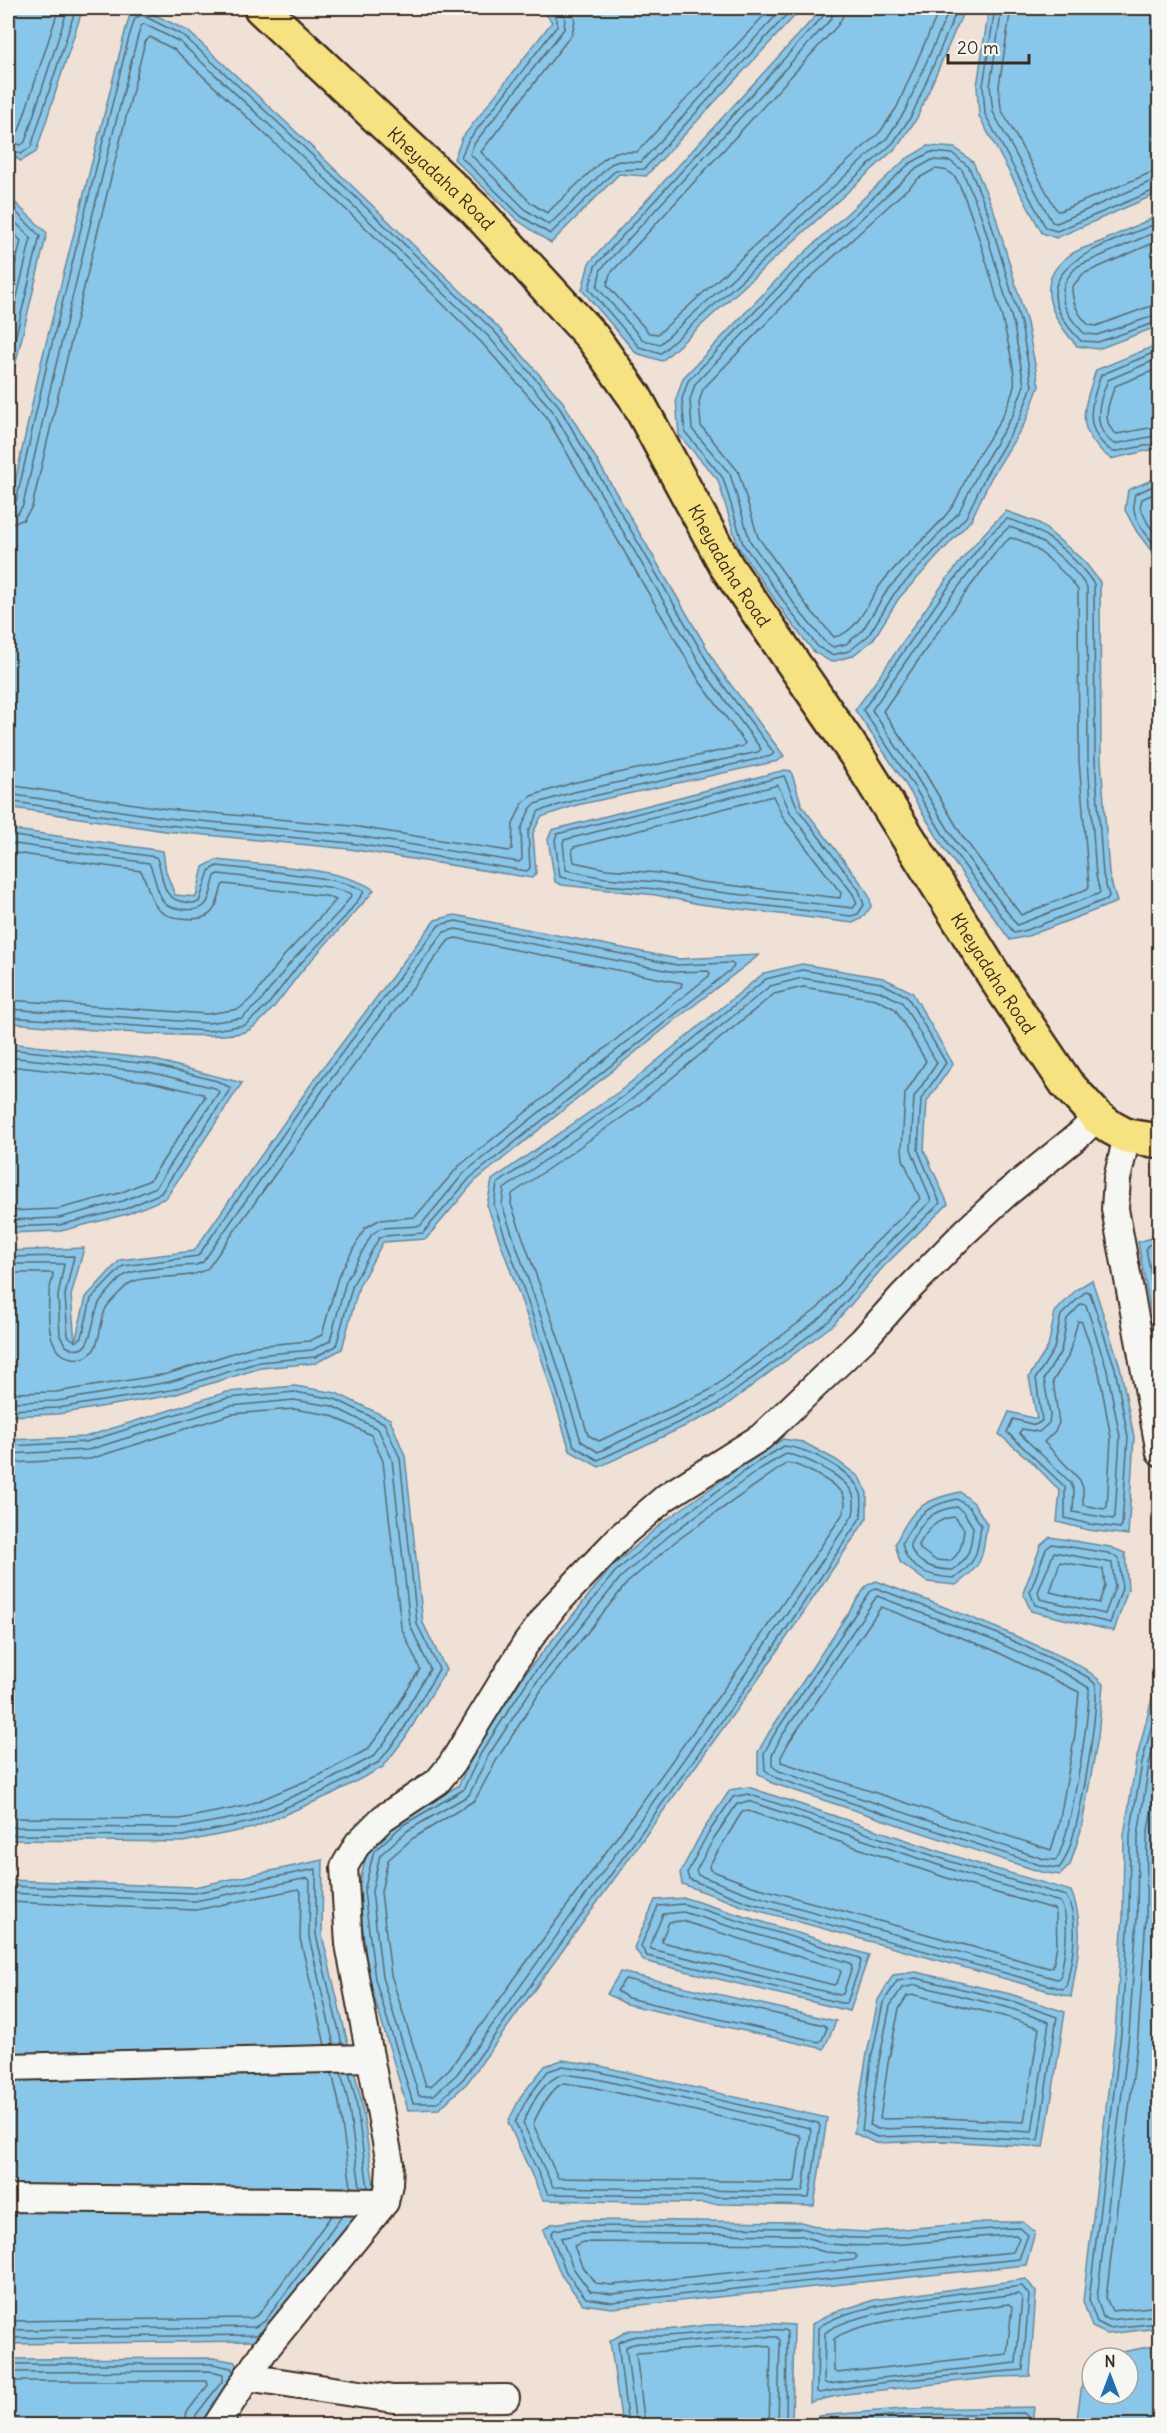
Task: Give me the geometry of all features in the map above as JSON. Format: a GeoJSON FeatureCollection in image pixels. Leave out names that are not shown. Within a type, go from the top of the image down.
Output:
{"type":"FeatureCollection","features":[{"type":"Feature","properties":{"kind":"main road","name":"Kheyadaha Road"},"geometry":{"type":"LineString","coordinates":[[261,8],[476,210],[593,338],[635,397],[727,567],[859,759],[1000,985],[1066,1083],[1089,1125],[1112,1128],[1121,1159],[1160,1141]]}},
{"type":"Feature","properties":{"kind":"street"},"geometry":{"type":"LineString","coordinates":[[216,2426],[264,2351],[385,2202],[390,2163],[368,2058],[349,1944],[344,1886],[344,1867],[358,1843],[383,1818],[437,1782],[451,1765],[525,1645],[554,1606],[623,1534],[666,1497],[713,1470],[761,1437],[863,1340],[902,1296],[964,1233],[1006,1194],[1089,1125]]}},
{"type":"Feature","properties":{"kind":"street"},"geometry":{"type":"LineString","coordinates":[[1121,1159],[1115,1209],[1160,1453]]}},
{"type":"Feature","properties":{"kind":"street"},"geometry":{"type":"LineString","coordinates":[[8,2067],[368,2058]]}},
{"type":"Feature","properties":{"kind":"street"},"geometry":{"type":"LineString","coordinates":[[8,2198],[385,2202]]}},
{"type":"Feature","properties":{"kind":"street"},"geometry":{"type":"LineString","coordinates":[[248,2377],[393,2399],[506,2398]]}},
{"type":"Feature","properties":{"kind":"water"},"geometry":{"type":"Polygon","coordinates":[[[8,8],[83,8],[36,152],[21,161],[8,153],[8,8]]]}},
{"type":"Feature","properties":{"kind":"water"},"geometry":{"type":"Polygon","coordinates":[[[141,8],[188,31],[289,125],[498,327],[563,402],[719,669],[784,756],[778,761],[577,805],[541,817],[533,833],[536,873],[532,878],[349,849],[165,831],[8,807],[8,514],[41,363],[124,36],[130,14],[141,8]]]}},
{"type":"Feature","properties":{"kind":"water"},"geometry":{"type":"Polygon","coordinates":[[[541,8],[802,8],[646,176],[619,174],[551,243],[517,220],[454,159],[462,138],[552,22],[541,8]]]}},
{"type":"Feature","properties":{"kind":"water"},"geometry":{"type":"Polygon","coordinates":[[[823,8],[965,8],[917,118],[898,146],[662,361],[636,353],[582,290],[589,263],[823,8]]]}},
{"type":"Feature","properties":{"kind":"water"},"geometry":{"type":"Polygon","coordinates":[[[989,8],[1159,8],[1159,193],[1056,238],[1042,233],[979,116],[977,86],[989,8]]]}},
{"type":"Feature","properties":{"kind":"water"},"geometry":{"type":"Polygon","coordinates":[[[928,146],[955,148],[973,162],[994,211],[1027,323],[1039,386],[1026,421],[991,478],[971,520],[899,598],[873,640],[852,656],[831,662],[814,652],[738,547],[718,480],[679,435],[676,399],[683,378],[788,268],[906,159],[928,146]]]}},
{"type":"Feature","properties":{"kind":"water"},"geometry":{"type":"Polygon","coordinates":[[[8,196],[47,233],[8,395],[8,196]]]}},
{"type":"Feature","properties":{"kind":"water"},"geometry":{"type":"Polygon","coordinates":[[[1159,215],[1159,326],[1098,349],[1077,346],[1054,312],[1049,289],[1051,277],[1058,266],[1070,255],[1159,215]]]}},
{"type":"Feature","properties":{"kind":"water"},"geometry":{"type":"Polygon","coordinates":[[[1159,344],[1159,448],[1111,459],[1091,439],[1084,419],[1096,370],[1159,344]]]}},
{"type":"Feature","properties":{"kind":"water"},"geometry":{"type":"Polygon","coordinates":[[[1159,477],[1159,557],[1156,557],[1137,532],[1125,510],[1128,490],[1159,477]]]}},
{"type":"Feature","properties":{"kind":"water"},"geometry":{"type":"Polygon","coordinates":[[[1006,511],[1039,523],[1084,561],[1100,582],[1101,760],[1109,874],[1117,902],[1028,936],[1010,940],[945,850],[903,780],[855,710],[926,607],[984,533],[1006,511]]]}},
{"type":"Feature","properties":{"kind":"water"},"geometry":{"type":"Polygon","coordinates":[[[785,770],[791,771],[802,806],[870,898],[871,907],[861,919],[853,923],[699,904],[656,895],[562,885],[555,882],[548,839],[552,830],[785,770]]]}},
{"type":"Feature","properties":{"kind":"water"},"geometry":{"type":"Polygon","coordinates":[[[8,829],[163,851],[166,872],[175,895],[196,897],[203,867],[216,860],[321,872],[360,882],[374,890],[295,979],[271,1011],[249,1030],[206,1036],[8,1023],[8,829]]]}},
{"type":"Feature","properties":{"kind":"water"},"geometry":{"type":"Polygon","coordinates":[[[455,915],[678,959],[759,955],[474,1182],[426,1239],[383,1242],[359,1286],[342,1349],[316,1363],[261,1368],[173,1395],[58,1414],[8,1416],[8,1251],[84,1248],[71,1296],[75,1342],[86,1297],[120,1260],[194,1251],[314,1080],[435,920],[455,915]]]}},
{"type":"Feature","properties":{"kind":"water"},"geometry":{"type":"Polygon","coordinates":[[[802,964],[883,978],[912,992],[953,1064],[927,1101],[924,1150],[948,1204],[885,1265],[834,1324],[721,1409],[599,1467],[570,1451],[538,1347],[487,1205],[492,1180],[620,1091],[764,973],[802,964]]]}},
{"type":"Feature","properties":{"kind":"water"},"geometry":{"type":"Polygon","coordinates":[[[8,1043],[151,1059],[242,1083],[166,1198],[127,1214],[61,1231],[8,1233],[8,1043]]]}},
{"type":"Feature","properties":{"kind":"water"},"geometry":{"type":"Polygon","coordinates":[[[1160,1236],[1159,1360],[1138,1242],[1160,1236]]]}},
{"type":"Feature","properties":{"kind":"water"},"geometry":{"type":"Polygon","coordinates":[[[1092,1280],[1120,1366],[1134,1437],[1128,1535],[1088,1530],[1057,1522],[1060,1491],[1033,1463],[999,1434],[1009,1412],[1037,1419],[1029,1377],[1048,1347],[1055,1312],[1077,1289],[1092,1280]]]}},
{"type":"Feature","properties":{"kind":"water"},"geometry":{"type":"Polygon","coordinates":[[[295,1386],[336,1393],[390,1419],[405,1456],[423,1623],[446,1670],[405,1738],[383,1767],[330,1795],[253,1828],[183,1842],[8,1840],[8,1440],[85,1437],[227,1392],[295,1386]]]}},
{"type":"Feature","properties":{"kind":"water"},"geometry":{"type":"Polygon","coordinates":[[[783,1439],[803,1442],[836,1460],[859,1477],[867,1493],[867,1518],[762,1674],[467,2083],[439,2109],[408,2110],[369,1980],[358,1890],[368,1847],[399,1820],[458,1786],[476,1750],[524,1675],[611,1568],[662,1523],[783,1439]]]}},
{"type":"Feature","properties":{"kind":"water"},"geometry":{"type":"Polygon","coordinates":[[[960,1492],[974,1503],[987,1524],[980,1559],[972,1571],[956,1585],[927,1582],[900,1562],[895,1544],[907,1522],[919,1508],[936,1499],[960,1492]]]}},
{"type":"Feature","properties":{"kind":"water"},"geometry":{"type":"Polygon","coordinates":[[[1050,1537],[1110,1547],[1125,1553],[1128,1589],[1114,1631],[1031,1611],[1023,1593],[1041,1545],[1050,1537]]]}},
{"type":"Feature","properties":{"kind":"water"},"geometry":{"type":"Polygon","coordinates":[[[876,1581],[1057,1654],[1081,1667],[1103,1684],[1098,1737],[1081,1830],[1070,1865],[1060,1875],[1041,1872],[772,1783],[758,1773],[758,1752],[770,1731],[866,1586],[876,1581]]]}},
{"type":"Feature","properties":{"kind":"water"},"geometry":{"type":"Polygon","coordinates":[[[1159,1641],[1159,2328],[1107,2334],[1092,2327],[1083,2301],[1115,2033],[1123,1916],[1124,1835],[1136,1761],[1158,1675],[1159,1641]]]}},
{"type":"Feature","properties":{"kind":"water"},"geometry":{"type":"Polygon","coordinates":[[[748,1787],[972,1862],[1071,1891],[1078,1917],[1079,1943],[1071,1997],[745,1907],[682,1884],[680,1873],[702,1832],[730,1790],[748,1787]]]}},
{"type":"Feature","properties":{"kind":"water"},"geometry":{"type":"Polygon","coordinates":[[[323,1860],[322,1935],[361,2099],[375,2193],[336,2249],[257,2341],[8,2344],[8,1880],[194,1887],[323,1860]]]}},
{"type":"Feature","properties":{"kind":"water"},"geometry":{"type":"Polygon","coordinates":[[[685,1898],[869,1955],[850,2011],[644,1961],[634,1948],[655,1900],[685,1898]]]}},
{"type":"Feature","properties":{"kind":"water"},"geometry":{"type":"Polygon","coordinates":[[[620,1972],[836,2021],[824,2049],[626,2004],[607,1994],[620,1972]]]}},
{"type":"Feature","properties":{"kind":"water"},"geometry":{"type":"Polygon","coordinates":[[[916,1972],[1010,1994],[1065,2012],[1044,2147],[943,2141],[875,2143],[854,2133],[878,2000],[893,1975],[916,1972]]]}},
{"type":"Feature","properties":{"kind":"water"},"geometry":{"type":"Polygon","coordinates":[[[562,2060],[596,2065],[827,2118],[814,2206],[543,2200],[508,2122],[521,2096],[545,2066],[562,2060]]]}},
{"type":"Feature","properties":{"kind":"water"},"geometry":{"type":"Polygon","coordinates":[[[582,2220],[801,2222],[830,2230],[867,2232],[987,2222],[1023,2222],[1035,2232],[1026,2265],[612,2308],[583,2304],[561,2275],[543,2230],[551,2224],[582,2220]]]}},
{"type":"Feature","properties":{"kind":"water"},"geometry":{"type":"Polygon","coordinates":[[[1026,2279],[1036,2292],[1030,2376],[997,2377],[846,2394],[810,2402],[812,2324],[835,2312],[874,2300],[1026,2279]]]}},
{"type":"Feature","properties":{"kind":"water"},"geometry":{"type":"Polygon","coordinates":[[[761,2323],[794,2325],[792,2425],[622,2425],[610,2341],[629,2330],[666,2330],[707,2325],[761,2323]]]}},
{"type":"Feature","properties":{"kind":"water"},"geometry":{"type":"Polygon","coordinates":[[[1159,2345],[1159,2425],[1076,2425],[1080,2398],[1080,2406],[1140,2406],[1140,2349],[1159,2345]]]}},
{"type":"Feature","properties":{"kind":"water"},"geometry":{"type":"Polygon","coordinates":[[[214,2358],[235,2362],[241,2370],[205,2425],[8,2426],[8,2359],[214,2358]]]}},
{"type":"Feature","properties":{"kind":"water"},"geometry":{"type":"Polygon","coordinates":[[[1034,2407],[1032,2425],[817,2425],[818,2416],[902,2409],[1034,2407]]]}}]}
